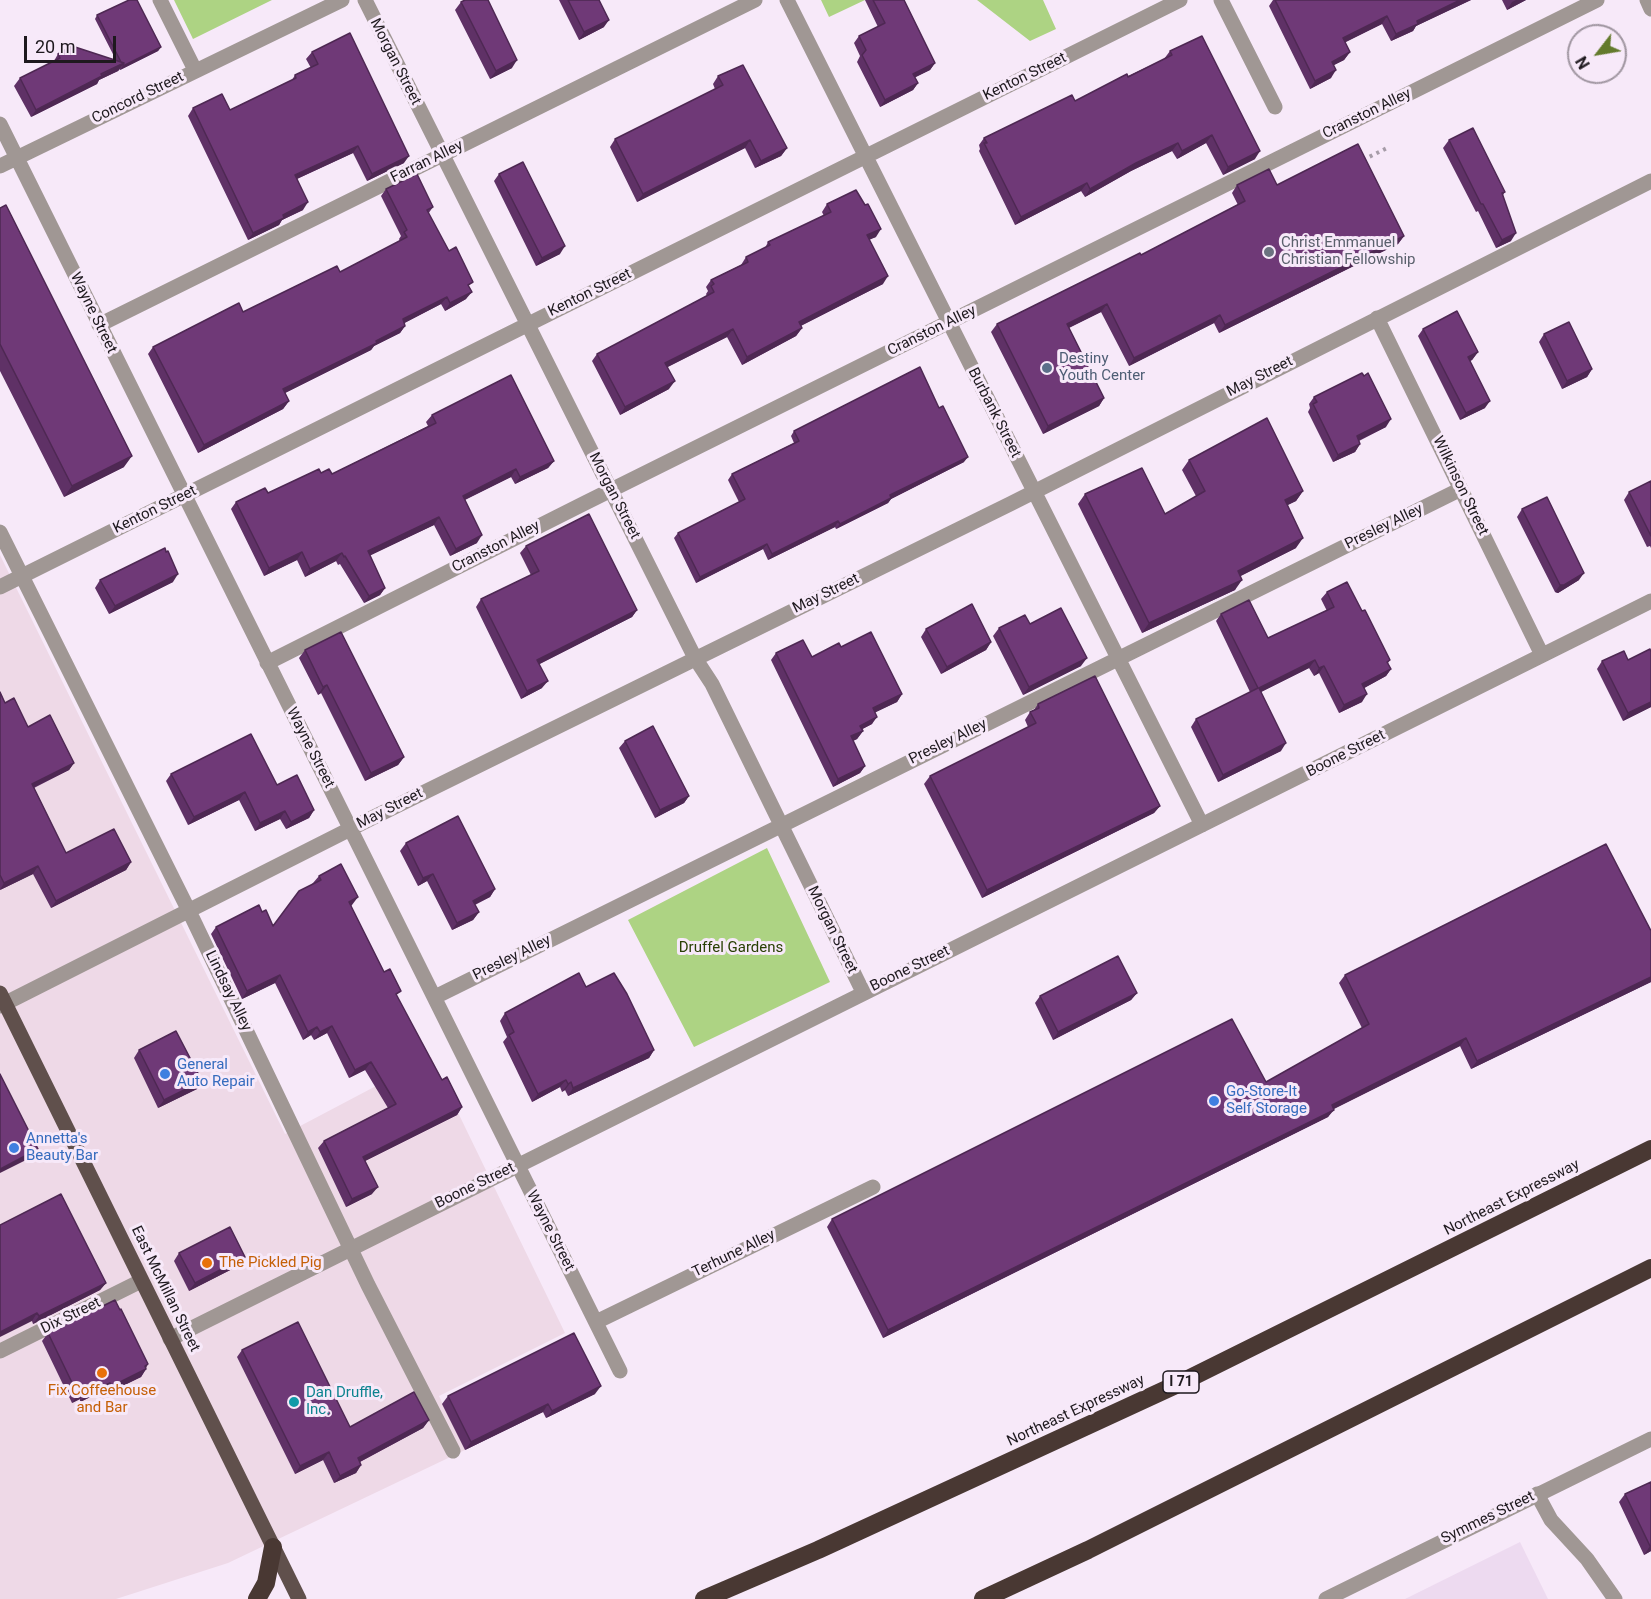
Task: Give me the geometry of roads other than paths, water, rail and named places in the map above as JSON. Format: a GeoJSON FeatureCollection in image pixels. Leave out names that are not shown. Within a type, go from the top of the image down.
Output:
{"type":"FeatureCollection","features":[{"type":"Feature","properties":{"kind":"highway","name":"Northeast Expressway"},"geometry":{"type":"LineString","coordinates":[[704,1599],[818,1550],[1180,1383],[1651,1149]]}},
{"type":"Feature","properties":{"kind":"highway"},"geometry":{"type":"LineString","coordinates":[[983,1599],[1088,1550],[1651,1268]]}},
{"type":"Feature","properties":{"kind":"highway"},"geometry":{"type":"LineString","coordinates":[[257,1599],[266,1583],[273,1547]]}},
{"type":"Feature","properties":{"kind":"main road","name":"East McMillan Street"},"geometry":{"type":"LineString","coordinates":[[2,1001],[299,1599]]}},
{"type":"Feature","properties":{"kind":"street"},"geometry":{"type":"LineString","coordinates":[[160,0],[195,70]]}},
{"type":"Feature","properties":{"kind":"street","name":"Concord Street"},"geometry":{"type":"LineString","coordinates":[[0,166],[342,0]]}},
{"type":"Feature","properties":{"kind":"street","name":"Morgan Street"},"geometry":{"type":"LineString","coordinates":[[365,0],[695,658],[712,684],[863,992]]}},
{"type":"Feature","properties":{"kind":"street","name":"Farran Alley"},"geometry":{"type":"LineString","coordinates":[[99,325],[755,0]]}},
{"type":"Feature","properties":{"kind":"street","name":"Burbank Street"},"geometry":{"type":"LineString","coordinates":[[787,0],[1202,825]]}},
{"type":"Feature","properties":{"kind":"street","name":"Kenton Street"},"geometry":{"type":"LineString","coordinates":[[0,587],[1180,0]]}},
{"type":"Feature","properties":{"kind":"street"},"geometry":{"type":"LineString","coordinates":[[1221,0],[1275,107]]}},
{"type":"Feature","properties":{"kind":"street","name":"Cranston Alley"},"geometry":{"type":"LineString","coordinates":[[267,663],[1597,0]]}},
{"type":"Feature","properties":{"kind":"street"},"geometry":{"type":"LineString","coordinates":[[1647,0],[1651,9]]}},
{"type":"Feature","properties":{"kind":"street","name":"Wayne Street"},"geometry":{"type":"LineString","coordinates":[[0,124],[620,1371]]}},
{"type":"Feature","properties":{"kind":"street","name":"May Street"},"geometry":{"type":"LineString","coordinates":[[2,1001],[189,911],[1034,491],[1651,181]]}},
{"type":"Feature","properties":{"kind":"street","name":"Wilkinson Street"},"geometry":{"type":"LineString","coordinates":[[1377,318],[1542,655]]}},
{"type":"Feature","properties":{"kind":"street","name":"Presley Alley"},"geometry":{"type":"LineString","coordinates":[[435,997],[1461,489]]}},
{"type":"Feature","properties":{"kind":"street","name":"Lindsay Alley"},"geometry":{"type":"LineString","coordinates":[[0,532],[189,911],[351,1248],[453,1451]]}},
{"type":"Feature","properties":{"kind":"street","name":"Boone Street"},"geometry":{"type":"LineString","coordinates":[[170,1338],[1651,601]]}},
{"type":"Feature","properties":{"kind":"street","name":"Terhune Alley"},"geometry":{"type":"LineString","coordinates":[[596,1322],[873,1187]]}},
{"type":"Feature","properties":{"kind":"street","name":"Dix Street"},"geometry":{"type":"LineString","coordinates":[[0,1351],[141,1281]]}},
{"type":"Feature","properties":{"kind":"street","name":"Symmes Street"},"geometry":{"type":"LineString","coordinates":[[1326,1599],[1651,1439]]}},
{"type":"Feature","properties":{"kind":"street"},"geometry":{"type":"LineString","coordinates":[[1537,1494],[1551,1520],[1587,1558],[1615,1599]]}},
{"type":"Feature","properties":{"kind":"place","name":"Christ Emmanuel Christian Fellowship"},"geometry":{"type":"Point","coordinates":[1269,252]}},
{"type":"Feature","properties":{"kind":"place","name":"Destiny Youth Center"},"geometry":{"type":"Point","coordinates":[1047,368]}},
{"type":"Feature","properties":{"kind":"place","name":"General Auto Repair"},"geometry":{"type":"Point","coordinates":[165,1074]}},
{"type":"Feature","properties":{"kind":"place","name":"Go-Store-It Self Storage"},"geometry":{"type":"Point","coordinates":[1214,1101]}},
{"type":"Feature","properties":{"kind":"place","name":"Annetta's Beauty Bar"},"geometry":{"type":"Point","coordinates":[14,1148]}},
{"type":"Feature","properties":{"kind":"place","name":"The Pickled Pig"},"geometry":{"type":"Point","coordinates":[207,1263]}},
{"type":"Feature","properties":{"kind":"place","name":"Fix Coffeehouse and Bar"},"geometry":{"type":"Point","coordinates":[102,1373]}},
{"type":"Feature","properties":{"kind":"place","name":"Dan Druffle, Inc."},"geometry":{"type":"Point","coordinates":[294,1402]}},
{"type":"Feature","properties":{"kind":"park label","name":"Druffel Gardens"},"geometry":{"type":"Point","coordinates":[731,948]}}]}
